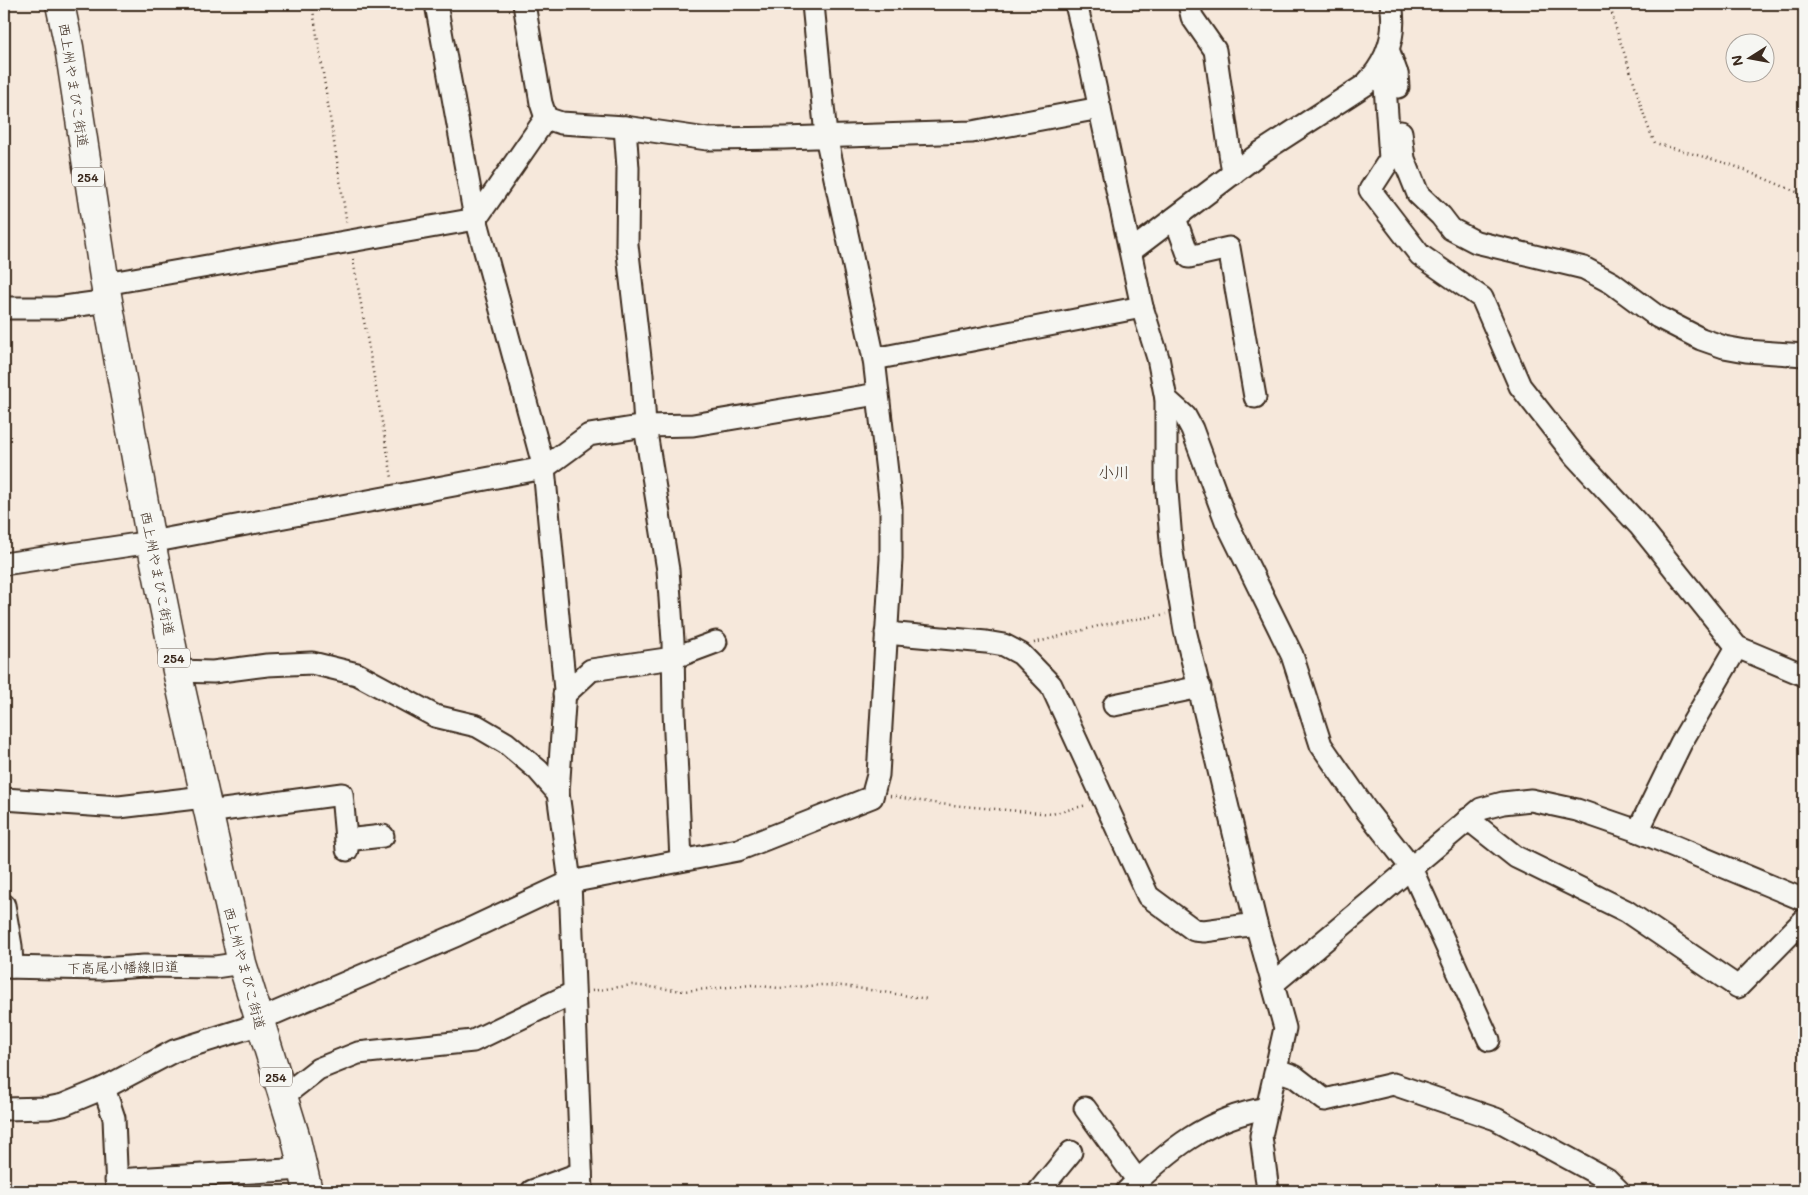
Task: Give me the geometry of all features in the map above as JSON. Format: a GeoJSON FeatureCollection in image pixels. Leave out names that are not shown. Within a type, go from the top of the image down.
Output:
{"type":"FeatureCollection","features":[{"type":"Feature","properties":{"kind":"highway","name":"西上州やまびこ街道"},"geometry":{"type":"LineString","coordinates":[[60,4],[69,48],[107,293],[151,542],[177,671],[242,963],[306,1180]]}},
{"type":"Feature","properties":{"kind":"street"},"geometry":{"type":"LineString","coordinates":[[436,4],[476,219],[544,468],[564,695],[558,793],[570,882],[583,1185],[532,1191]]}},
{"type":"Feature","properties":{"kind":"street"},"geometry":{"type":"LineString","coordinates":[[524,4],[541,103],[546,118],[560,124],[625,127],[707,140],[972,132],[1100,108]]}},
{"type":"Feature","properties":{"kind":"street"},"geometry":{"type":"LineString","coordinates":[[4,1109],[48,1108],[63,1105],[104,1088],[174,1051],[259,1021],[457,935],[570,882],[738,850],[872,797],[878,776],[892,540],[891,507],[874,359],[826,136],[813,4]]}},
{"type":"Feature","properties":{"kind":"street"},"geometry":{"type":"LineString","coordinates":[[1076,4],[1142,307],[1158,358],[1166,398],[1166,480],[1172,552],[1182,611],[1256,924],[1285,1028],[1261,1136],[1268,1191]]}},
{"type":"Feature","properties":{"kind":"street"},"geometry":{"type":"LineString","coordinates":[[1188,4],[1192,17],[1215,50],[1233,174]]}},
{"type":"Feature","properties":{"kind":"street"},"geometry":{"type":"LineString","coordinates":[[1131,251],[1260,153],[1365,85],[1378,71],[1388,48],[1394,25],[1391,4]]}},
{"type":"Feature","properties":{"kind":"street"},"geometry":{"type":"LineString","coordinates":[[1388,48],[1397,74],[1404,159],[1418,194],[1441,216],[1451,229],[1476,242],[1584,268],[1612,284],[1658,317],[1724,347],[1746,351],[1804,355]]}},
{"type":"Feature","properties":{"kind":"street"},"geometry":{"type":"LineString","coordinates":[[1397,74],[1385,86],[1390,159],[1370,190],[1420,255],[1482,298],[1520,386],[1575,456],[1645,533],[1737,647],[1804,675]]}},
{"type":"Feature","properties":{"kind":"street"},"geometry":{"type":"LineString","coordinates":[[4,308],[57,308],[107,293],[476,219],[546,118]]}},
{"type":"Feature","properties":{"kind":"street"},"geometry":{"type":"LineString","coordinates":[[625,127],[628,168],[628,245],[642,375],[645,426],[668,570],[680,860]]}},
{"type":"Feature","properties":{"kind":"street"},"geometry":{"type":"LineString","coordinates":[[1175,218],[1189,257],[1229,248],[1255,397]]}},
{"type":"Feature","properties":{"kind":"street"},"geometry":{"type":"LineString","coordinates":[[874,359],[1142,307]]}},
{"type":"Feature","properties":{"kind":"street"},"geometry":{"type":"LineString","coordinates":[[4,564],[151,542],[544,468],[589,435],[645,426],[693,425],[877,394]]}},
{"type":"Feature","properties":{"kind":"street"},"geometry":{"type":"LineString","coordinates":[[1166,398],[1185,416],[1192,429],[1226,521],[1292,655],[1321,745],[1366,810],[1410,866],[1489,1040]]}},
{"type":"Feature","properties":{"kind":"street"},"geometry":{"type":"LineString","coordinates":[[886,632],[986,642],[1004,645],[1016,651],[1036,668],[1051,685],[1148,896],[1194,930],[1204,931],[1256,924]]}},
{"type":"Feature","properties":{"kind":"street"},"geometry":{"type":"LineString","coordinates":[[564,695],[592,670],[673,658],[716,642]]}},
{"type":"Feature","properties":{"kind":"street"},"geometry":{"type":"LineString","coordinates":[[1638,831],[1682,743],[1737,647]]}},
{"type":"Feature","properties":{"kind":"street"},"geometry":{"type":"LineString","coordinates":[[177,671],[213,672],[267,664],[312,663],[358,674],[435,716],[477,726],[506,743],[538,770],[558,793]]}},
{"type":"Feature","properties":{"kind":"street"},"geometry":{"type":"LineString","coordinates":[[1114,706],[1200,687]]}},
{"type":"Feature","properties":{"kind":"street"},"geometry":{"type":"LineString","coordinates":[[4,799],[119,807],[206,804],[342,794],[346,845],[383,836]]}},
{"type":"Feature","properties":{"kind":"street"},"geometry":{"type":"LineString","coordinates":[[1274,983],[1410,866],[1468,819],[1481,809],[1503,803],[1530,800],[1578,810],[1638,831],[1804,900]]}},
{"type":"Feature","properties":{"kind":"street"},"geometry":{"type":"LineString","coordinates":[[1468,819],[1516,856],[1626,911],[1738,987],[1804,920]]}},
{"type":"Feature","properties":{"kind":"street"},"geometry":{"type":"LineString","coordinates":[[4,905],[11,946],[8,967]]}},
{"type":"Feature","properties":{"kind":"street","name":"下高尾小幡線旧道"},"geometry":{"type":"LineString","coordinates":[[8,967],[101,969],[144,966],[215,967],[242,963]]}},
{"type":"Feature","properties":{"kind":"street"},"geometry":{"type":"LineString","coordinates":[[282,1097],[318,1069],[358,1054],[473,1041],[574,993]]}},
{"type":"Feature","properties":{"kind":"street"},"geometry":{"type":"LineString","coordinates":[[1277,1070],[1294,1076],[1325,1100],[1393,1084],[1496,1119],[1607,1179],[1619,1191]]}},
{"type":"Feature","properties":{"kind":"street"},"geometry":{"type":"LineString","coordinates":[[104,1088],[114,1118],[117,1186],[306,1180]]}},
{"type":"Feature","properties":{"kind":"street"},"geometry":{"type":"LineString","coordinates":[[1085,1108],[1132,1186],[1186,1139],[1218,1122],[1249,1111],[1267,1108]]}},
{"type":"Feature","properties":{"kind":"street"},"geometry":{"type":"LineString","coordinates":[[1039,1191],[1071,1152]]}},
{"type":"Feature","properties":{"kind":"path"},"geometry":{"type":"LineString","coordinates":[[1610,4],[1615,30],[1633,79],[1644,119],[1654,143],[1732,165],[1804,195]]}},
{"type":"Feature","properties":{"kind":"path"},"geometry":{"type":"LineString","coordinates":[[1016,651],[1027,646],[1102,625],[1182,611]]}},
{"type":"Feature","properties":{"kind":"path"},"geometry":{"type":"LineString","coordinates":[[874,790],[886,796],[940,804],[1052,814],[1104,802]]}},
{"type":"Feature","properties":{"kind":"path"},"geometry":{"type":"LineString","coordinates":[[574,993],[632,985],[684,991],[747,985],[779,988],[822,985],[844,986],[928,999]]}},
{"type":"Feature","properties":{"kind":"district","name":"小川"},"geometry":{"type":"Point","coordinates":[1114,471]}}]}
